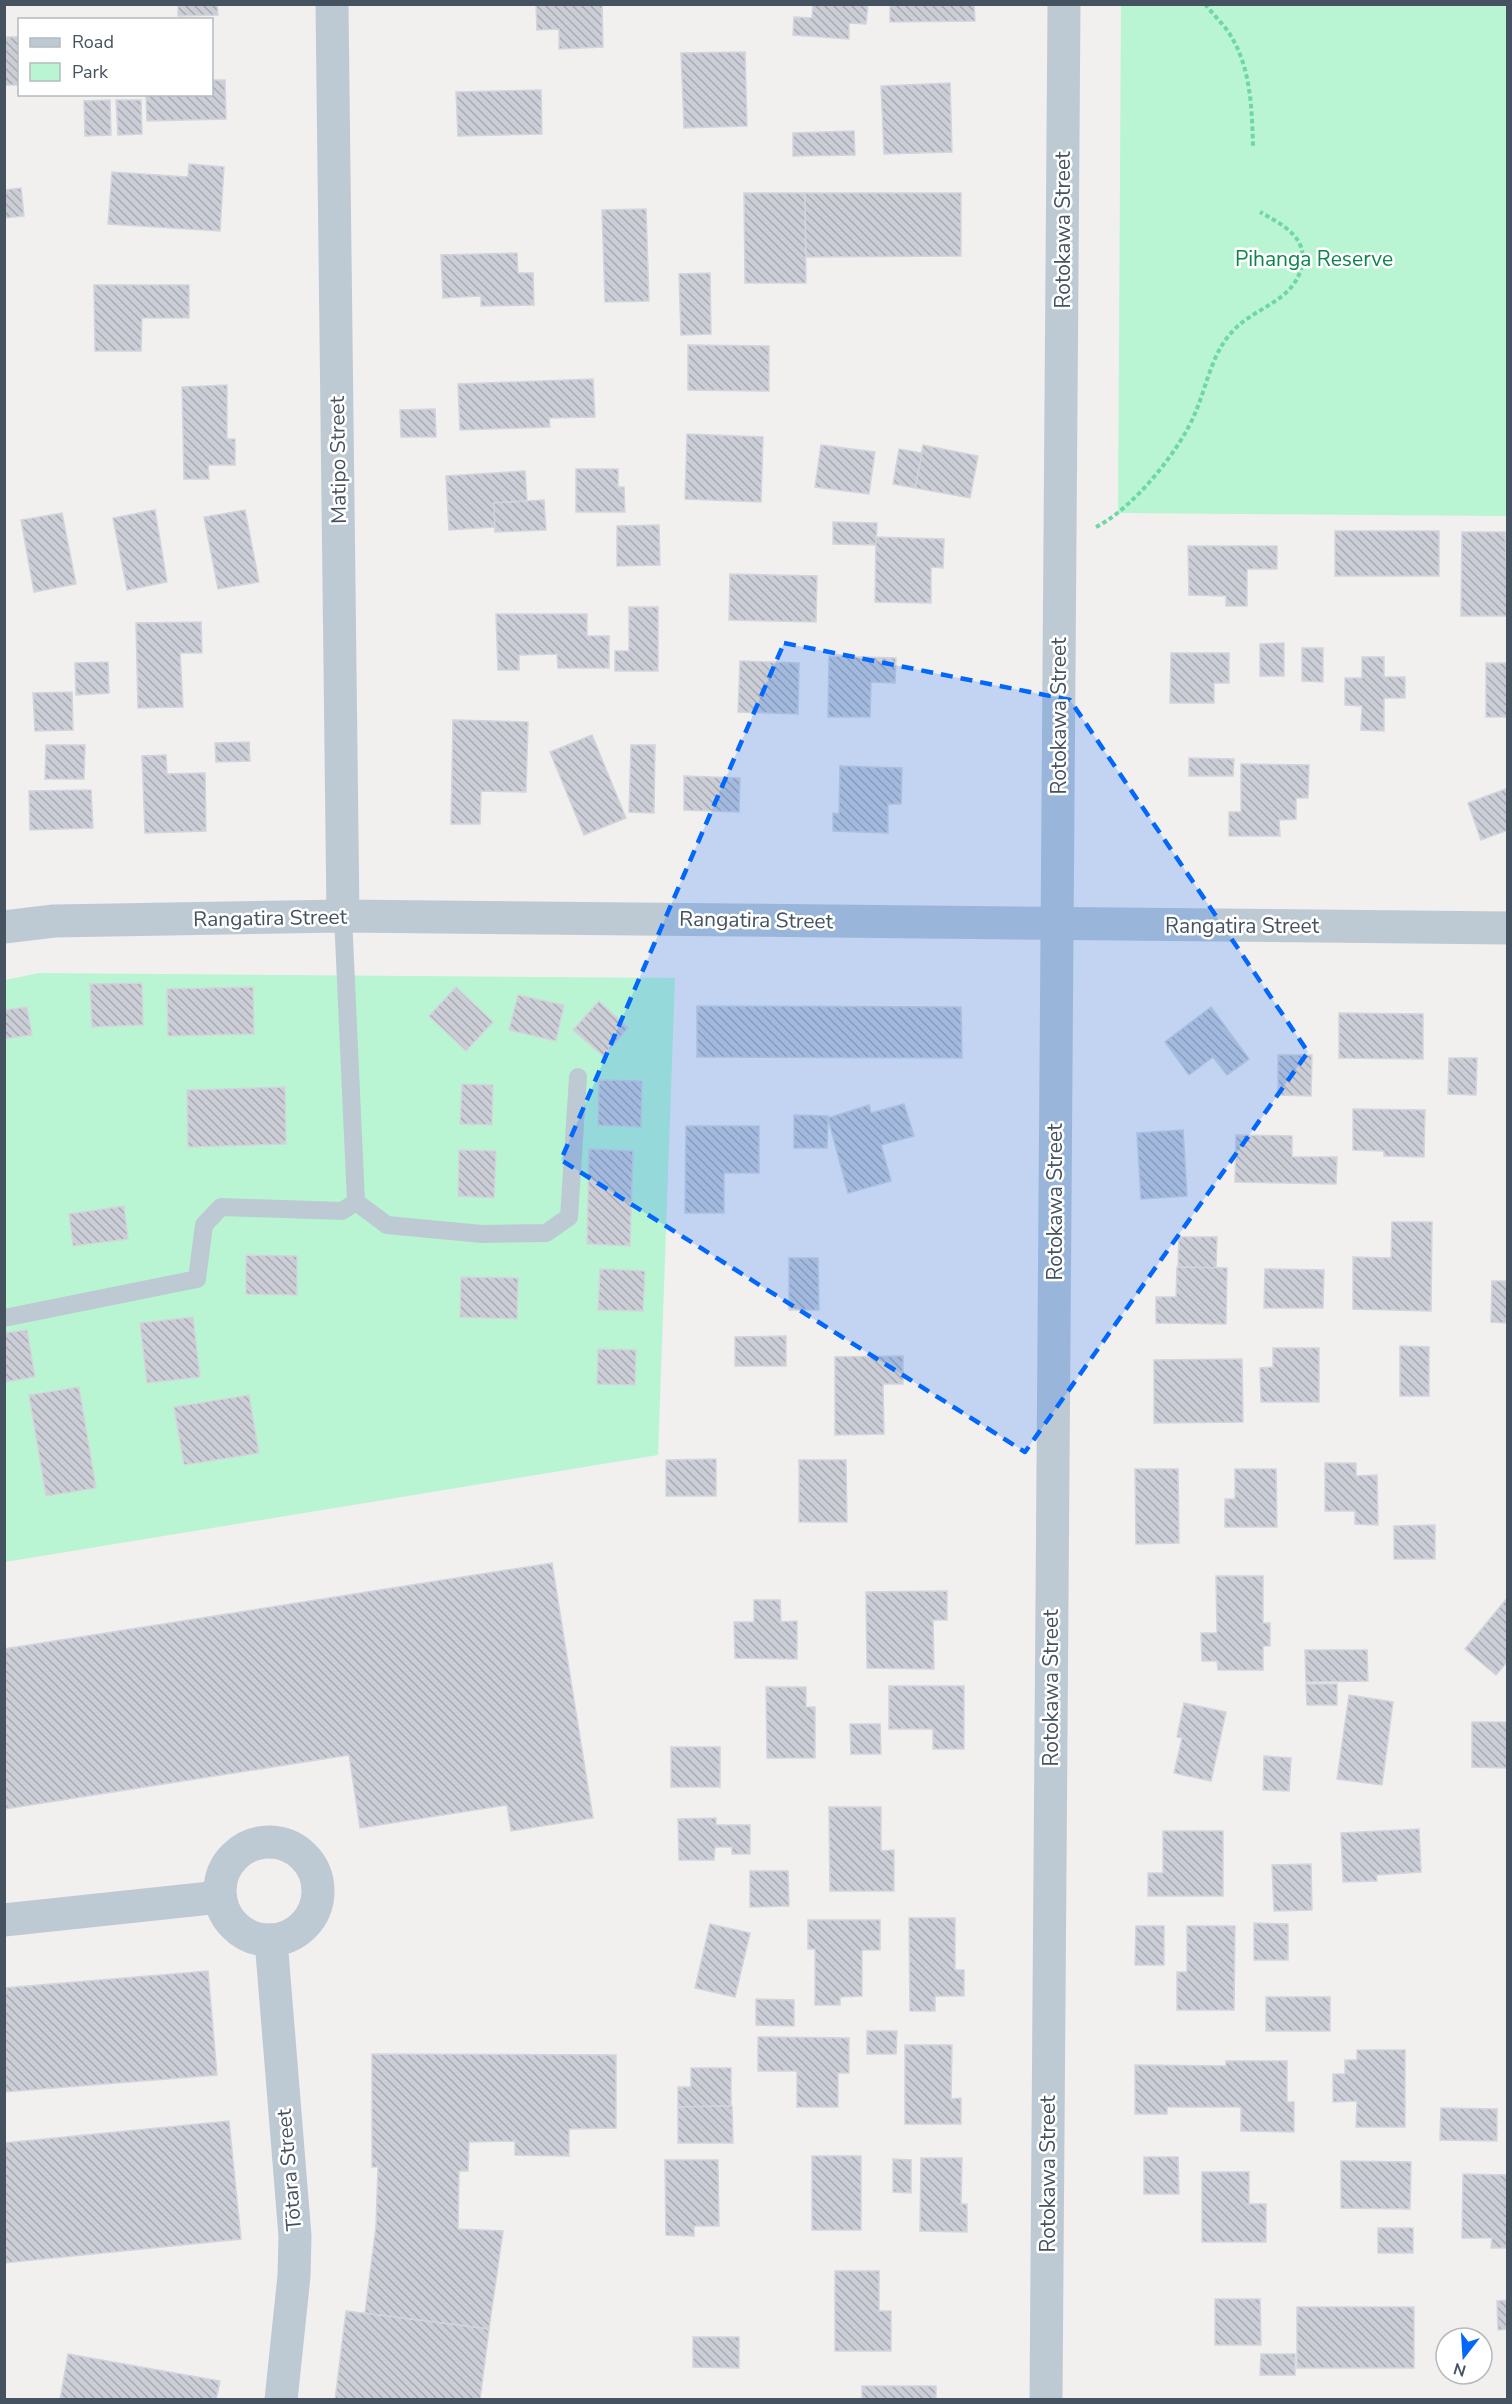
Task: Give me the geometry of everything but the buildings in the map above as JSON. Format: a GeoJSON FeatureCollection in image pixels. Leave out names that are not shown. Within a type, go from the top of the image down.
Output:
{"type":"FeatureCollection","features":[{"type":"Feature","properties":{"kind":"street","name":"Matipo Street"},"geometry":{"type":"LineString","coordinates":[[332,4],[343,916]]}},
{"type":"Feature","properties":{"kind":"street","name":"Rotokawa Street"},"geometry":{"type":"LineString","coordinates":[[1046,2400],[1064,4]]}},
{"type":"Feature","properties":{"kind":"street","name":"Rangatira Street"},"geometry":{"type":"LineString","coordinates":[[4,927],[54,921],[343,916],[1508,928]]}},
{"type":"Feature","properties":{"kind":"street"},"geometry":{"type":"LineString","coordinates":[[267,1842],[298,1851],[310,1863],[317,1877],[319,1894],[316,1908],[309,1920],[298,1931],[271,1940],[253,1937],[238,1928],[226,1915],[220,1897],[221,1881],[227,1866],[238,1854],[252,1845],[267,1842]]}},
{"type":"Feature","properties":{"kind":"street"},"geometry":{"type":"LineString","coordinates":[[4,1920],[220,1897]]}},
{"type":"Feature","properties":{"kind":"street","name":"Tōtara Street"},"geometry":{"type":"LineString","coordinates":[[271,1940],[295,2236],[291,2312],[280,2400]]}},
{"type":"Feature","properties":{"kind":"lane"},"geometry":{"type":"LineString","coordinates":[[343,916],[356,1202]]}},
{"type":"Feature","properties":{"kind":"lane"},"geometry":{"type":"LineString","coordinates":[[356,1202],[387,1225],[482,1234],[546,1233],[569,1217],[578,1077]]}},
{"type":"Feature","properties":{"kind":"lane"},"geometry":{"type":"LineString","coordinates":[[4,1318],[197,1279],[204,1225],[220,1207],[342,1211],[356,1202]]}},
{"type":"Feature","properties":{"kind":"path"},"geometry":{"type":"LineString","coordinates":[[1205,4],[1228,31],[1244,66],[1252,101],[1253,148]]}},
{"type":"Feature","properties":{"kind":"path"},"geometry":{"type":"LineString","coordinates":[[1060,545],[1105,523],[1159,470],[1179,445],[1196,412],[1215,360],[1230,333],[1292,289],[1301,268],[1302,248],[1296,236],[1283,225],[1260,212]]}},
{"type":"Feature","properties":{"kind":"highlighted area"},"geometry":{"type":"Polygon","coordinates":[[[784,643],[1070,700],[1308,1052],[1025,1452],[561,1160],[784,643]]]}},
{"type":"Feature","properties":{"kind":"green space","name":"Pihanga Reserve"},"geometry":{"type":"Polygon","coordinates":[[[1121,5],[1507,5],[1507,516],[1118,513],[1121,5]]]}},
{"type":"Feature","properties":{"kind":"green space"},"geometry":{"type":"Polygon","coordinates":[[[39,973],[675,978],[658,1455],[5,1562],[5,980],[39,973]]]}}]}
